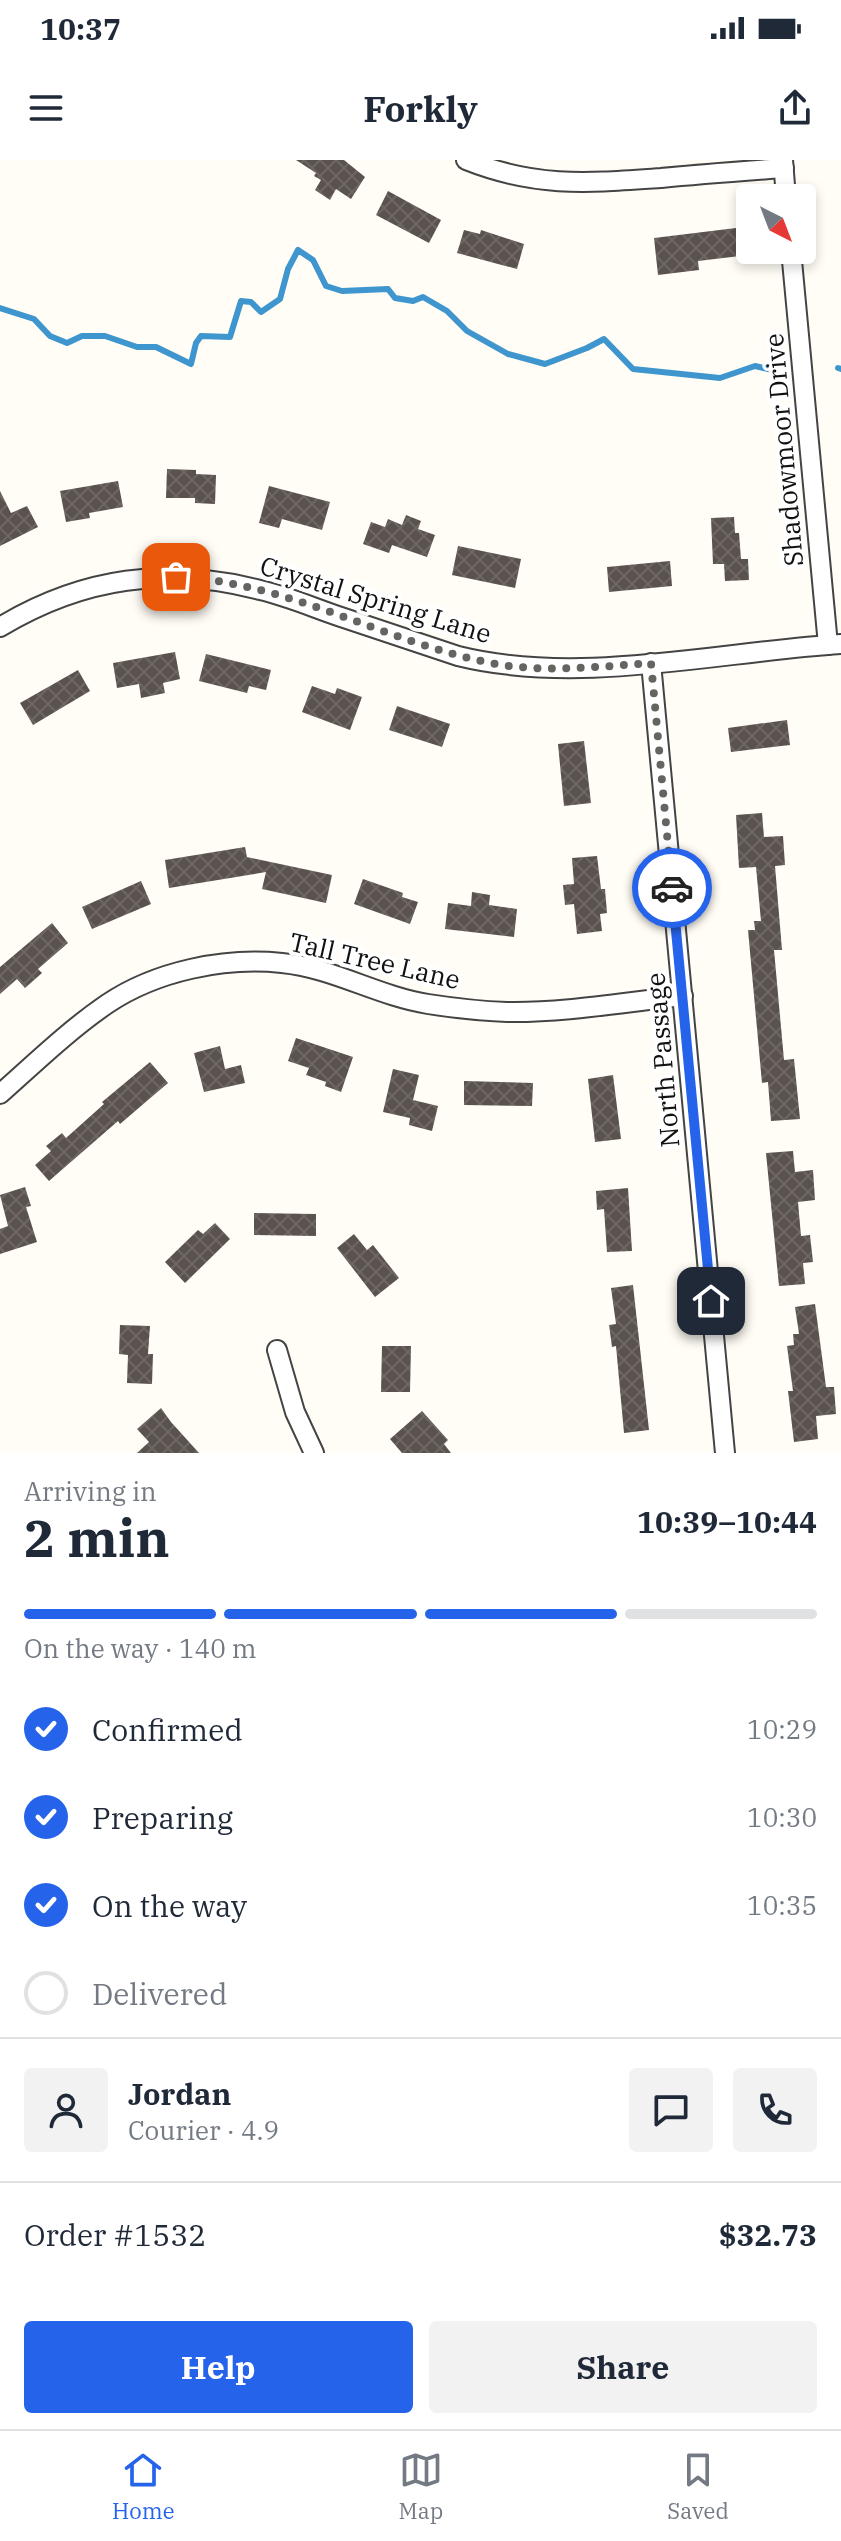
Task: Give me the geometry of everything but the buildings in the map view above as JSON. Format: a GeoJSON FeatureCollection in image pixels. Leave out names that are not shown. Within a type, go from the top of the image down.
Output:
{"type":"FeatureCollection","features":[{"type":"Feature","properties":{"kind":"street"},"geometry":{"type":"LineString","coordinates":[[466,160],[500,173],[556,183],[588,183],[783,164],[785,184]]}},
{"type":"Feature","properties":{"kind":"street","name":"Shadowmoor Drive"},"geometry":{"type":"LineString","coordinates":[[793,264],[835,644]]}},
{"type":"Feature","properties":{"kind":"street","name":"Crystal Spring Lane"},"geometry":{"type":"LineString","coordinates":[[0,627],[49,602],[83,590],[159,576],[194,578],[264,590],[484,662],[565,668],[651,663],[835,644]]}},
{"type":"Feature","properties":{"kind":"street","name":"North Passage"},"geometry":{"type":"LineString","coordinates":[[651,663],[725,1453]]}},
{"type":"Feature","properties":{"kind":"street","name":"Tall Tree Lane"},"geometry":{"type":"LineString","coordinates":[[0,1094],[108,1003],[156,980],[218,964],[282,963],[324,972],[388,996],[480,1010],[536,1011],[683,996]]}},
{"type":"Feature","properties":{"kind":"street"},"geometry":{"type":"LineString","coordinates":[[277,1350],[295,1412],[314,1453]]}},
{"type":"Feature","properties":{"kind":"waterway"},"geometry":{"type":"LineString","coordinates":[[0,308],[34,319],[50,336],[67,343],[82,336],[105,336],[137,347],[156,347],[191,364],[201,336],[230,337],[241,301],[251,302],[261,312],[280,299],[288,269],[298,250],[313,260],[326,286],[342,291],[388,289],[395,298],[413,301],[423,297],[447,311],[467,331],[508,354],[545,364],[604,339],[633,369],[720,378],[755,366],[772,370]]}},
{"type":"Feature","properties":{"kind":"way so far"},"geometry":{"type":"LineString","coordinates":[[176,577],[264,590],[433,648],[484,662],[538,668],[651,663],[672,888]]}},
{"type":"Feature","properties":{"kind":"route"},"geometry":{"type":"LineString","coordinates":[[672,888],[711,1301]]}}]}
